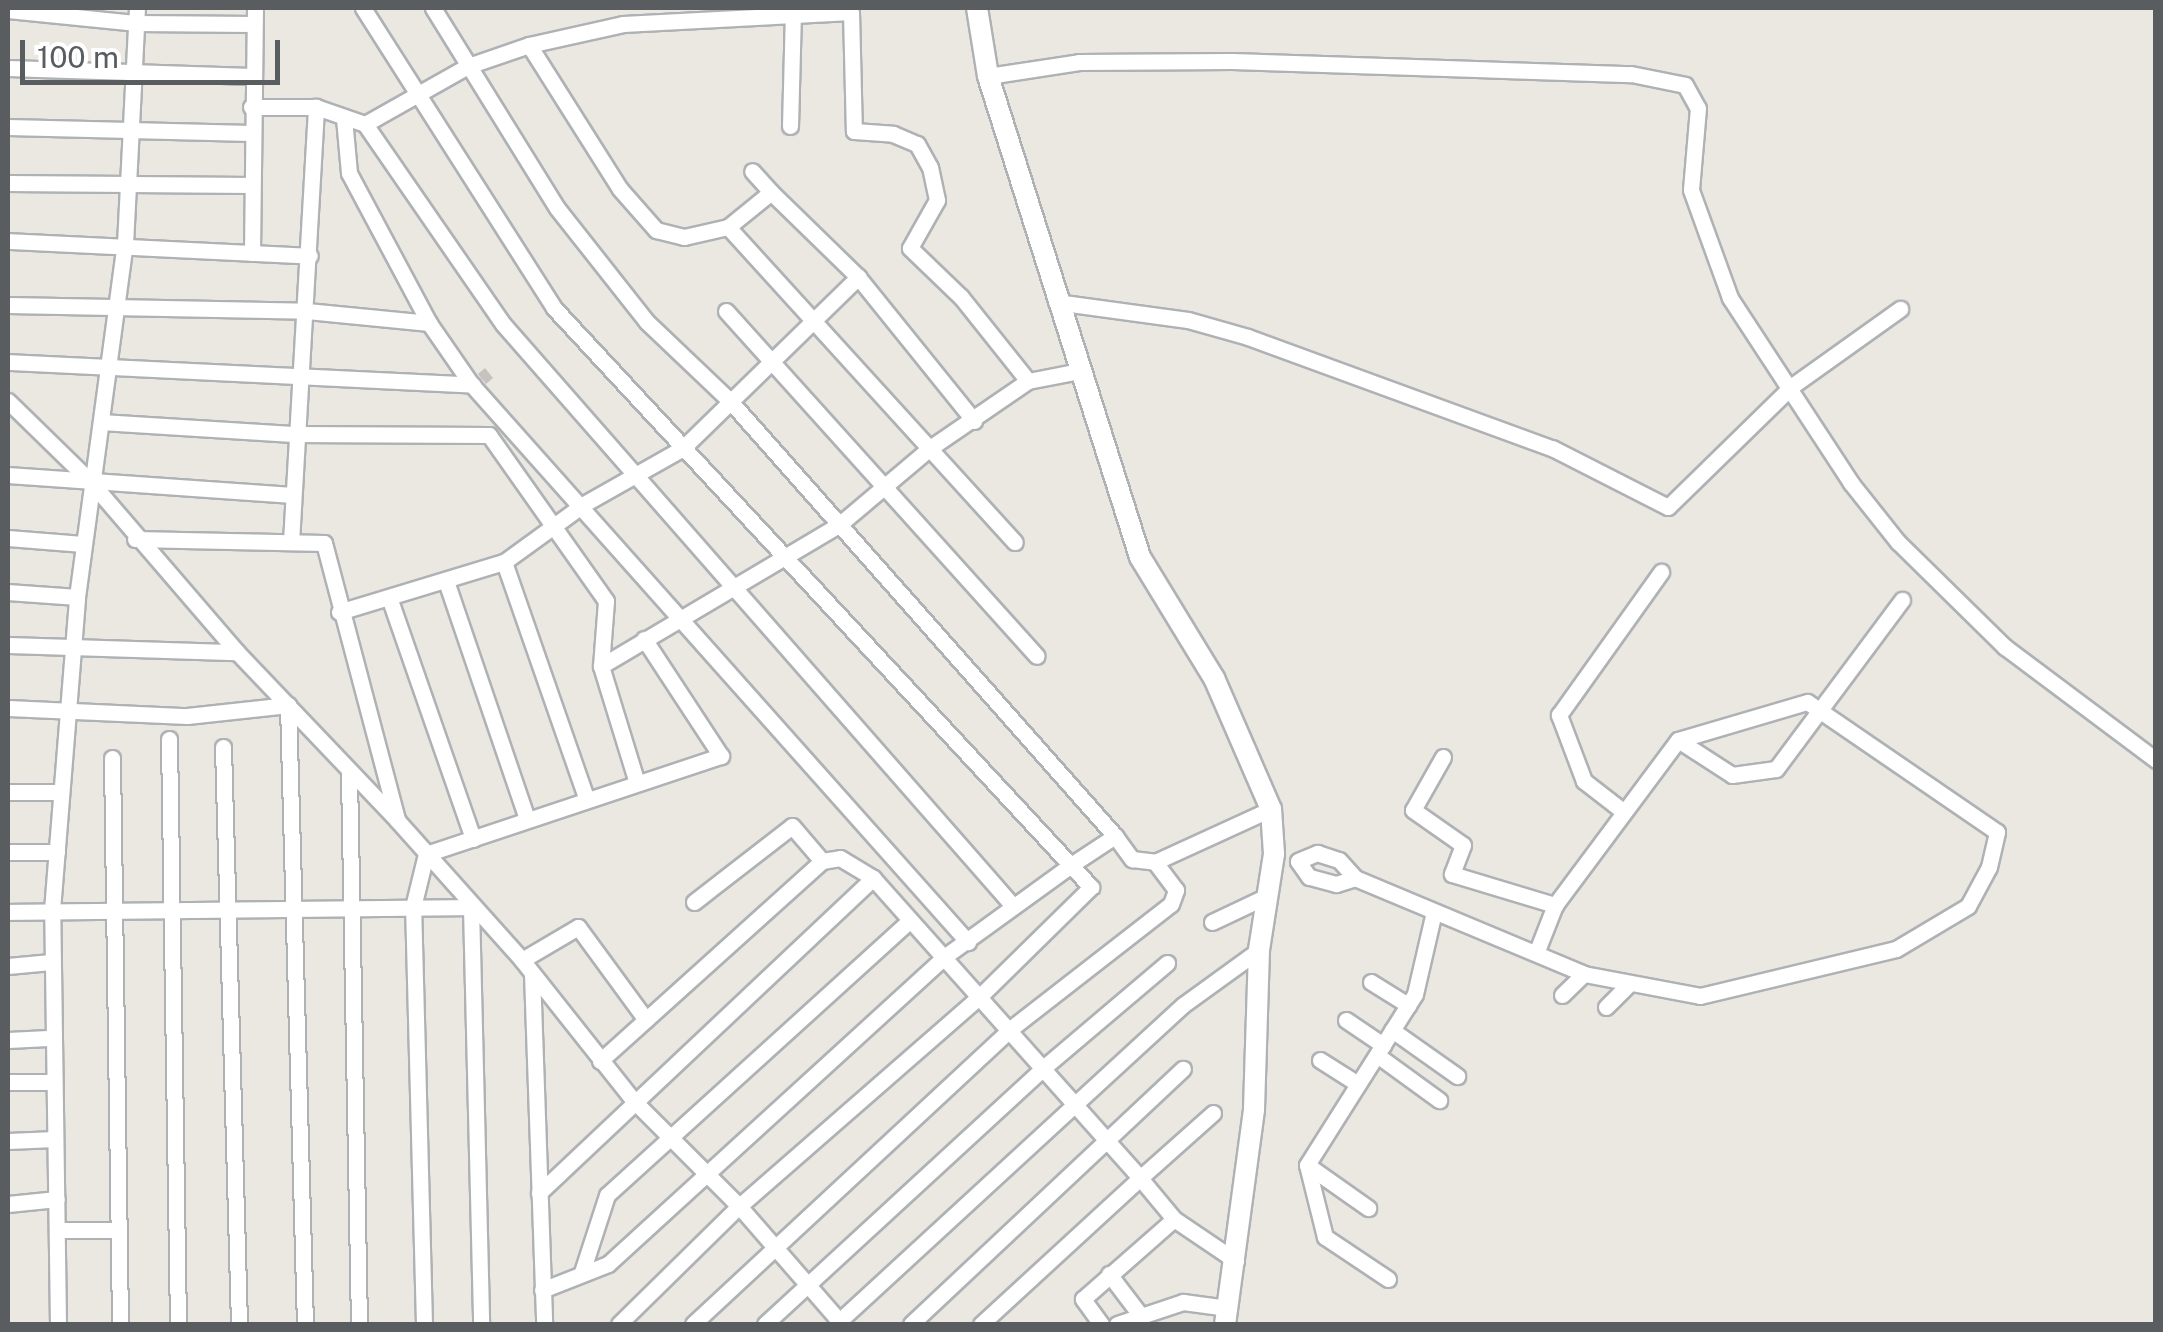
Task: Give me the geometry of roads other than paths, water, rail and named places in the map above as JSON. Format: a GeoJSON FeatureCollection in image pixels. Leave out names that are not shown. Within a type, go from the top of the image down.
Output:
{"type":"FeatureCollection","features":[{"type":"Feature","properties":{"kind":"street"},"geometry":{"type":"LineString","coordinates":[[363,8],[554,308],[780,557],[1088,880],[1090,893],[980,996],[738,1206],[619,1324]]}},
{"type":"Feature","properties":{"kind":"street"},"geometry":{"type":"LineString","coordinates":[[433,8],[557,208],[647,322],[730,401],[1132,859],[1156,862],[1271,809]]}},
{"type":"Feature","properties":{"kind":"street"},"geometry":{"type":"LineString","coordinates":[[977,8],[988,76],[1056,302],[1140,557],[1214,678],[1271,809],[1274,854],[1260,950],[1254,1110],[1226,1316],[1183,1302],[1117,1324]]}},
{"type":"Feature","properties":{"kind":"street"},"geometry":{"type":"LineString","coordinates":[[8,10],[254,16],[252,253]]}},
{"type":"Feature","properties":{"kind":"street"},"geometry":{"type":"LineString","coordinates":[[790,126],[793,11]]}},
{"type":"Feature","properties":{"kind":"street"},"geometry":{"type":"LineString","coordinates":[[365,124],[468,66],[529,45],[675,14],[851,12],[854,131],[893,134],[917,144],[930,167],[938,200],[910,248],[962,298],[1028,381]]}},
{"type":"Feature","properties":{"kind":"street"},"geometry":{"type":"LineString","coordinates":[[58,1324],[56,1139],[48,1038],[52,910],[77,597],[90,481],[102,422],[126,244],[137,16]]}},
{"type":"Feature","properties":{"kind":"street"},"geometry":{"type":"LineString","coordinates":[[529,45],[642,218],[670,237],[728,226],[772,192]]}},
{"type":"Feature","properties":{"kind":"street"},"geometry":{"type":"LineString","coordinates":[[988,76],[1079,62],[1232,60],[1630,74],[1685,85],[1698,108],[1691,190],[1697,214],[1741,320],[1792,386],[1851,483],[1898,542],[2005,647],[2156,760]]}},
{"type":"Feature","properties":{"kind":"street"},"geometry":{"type":"LineString","coordinates":[[8,68],[252,76]]}},
{"type":"Feature","properties":{"kind":"street"},"geometry":{"type":"LineString","coordinates":[[251,107],[316,108],[365,124],[503,324],[1013,906]]}},
{"type":"Feature","properties":{"kind":"street"},"geometry":{"type":"LineString","coordinates":[[291,542],[293,434],[307,311],[316,108]]}},
{"type":"Feature","properties":{"kind":"street"},"geometry":{"type":"LineString","coordinates":[[344,118],[349,173],[428,324],[472,385],[584,504],[676,618],[968,942]]}},
{"type":"Feature","properties":{"kind":"street"},"geometry":{"type":"LineString","coordinates":[[8,128],[251,133]]}},
{"type":"Feature","properties":{"kind":"street"},"geometry":{"type":"LineString","coordinates":[[752,171],[858,277],[974,421]]}},
{"type":"Feature","properties":{"kind":"street"},"geometry":{"type":"LineString","coordinates":[[8,184],[251,185]]}},
{"type":"Feature","properties":{"kind":"street"},"geometry":{"type":"LineString","coordinates":[[728,226],[1014,542]]}},
{"type":"Feature","properties":{"kind":"street"},"geometry":{"type":"LineString","coordinates":[[8,241],[310,256]]}},
{"type":"Feature","properties":{"kind":"street"},"geometry":{"type":"LineString","coordinates":[[339,612],[390,600],[504,562],[584,504],[683,448],[858,277]]}},
{"type":"Feature","properties":{"kind":"street"},"geometry":{"type":"LineString","coordinates":[[1056,302],[1188,320],[1248,337],[1552,448],[1668,507],[1792,386],[1900,309]]}},
{"type":"Feature","properties":{"kind":"street"},"geometry":{"type":"LineString","coordinates":[[8,304],[307,311],[428,324]]}},
{"type":"Feature","properties":{"kind":"street"},"geometry":{"type":"LineString","coordinates":[[726,312],[1037,656]]}},
{"type":"Feature","properties":{"kind":"street"},"geometry":{"type":"LineString","coordinates":[[8,362],[110,363],[472,385]]}},
{"type":"Feature","properties":{"kind":"street"},"geometry":{"type":"LineString","coordinates":[[602,666],[676,618],[840,524],[930,448],[1028,381],[1080,372]]}},
{"type":"Feature","properties":{"kind":"street"},"geometry":{"type":"LineString","coordinates":[[8,401],[15,417],[90,481],[134,538],[237,652],[349,774],[397,820],[470,907],[527,966],[632,1099],[706,1171],[839,1324],[1183,1005],[1260,950]]}},
{"type":"Feature","properties":{"kind":"street"},"geometry":{"type":"LineString","coordinates":[[102,422],[293,434],[489,435],[550,530],[606,601],[602,666],[638,783]]}},
{"type":"Feature","properties":{"kind":"street"},"geometry":{"type":"LineString","coordinates":[[8,476],[292,495]]}},
{"type":"Feature","properties":{"kind":"street"},"geometry":{"type":"LineString","coordinates":[[8,538],[83,544]]}},
{"type":"Feature","properties":{"kind":"street"},"geometry":{"type":"LineString","coordinates":[[134,538],[324,542],[339,612],[397,820]]}},
{"type":"Feature","properties":{"kind":"street"},"geometry":{"type":"LineString","coordinates":[[504,562],[586,796]]}},
{"type":"Feature","properties":{"kind":"street"},"geometry":{"type":"LineString","coordinates":[[1624,812],[1584,781],[1559,714],[1661,572]]}},
{"type":"Feature","properties":{"kind":"street"},"geometry":{"type":"LineString","coordinates":[[446,582],[527,820]]}},
{"type":"Feature","properties":{"kind":"street"},"geometry":{"type":"LineString","coordinates":[[8,592],[77,597]]}},
{"type":"Feature","properties":{"kind":"street"},"geometry":{"type":"LineString","coordinates":[[390,600],[473,839]]}},
{"type":"Feature","properties":{"kind":"street"},"geometry":{"type":"LineString","coordinates":[[1678,740],[1732,775],[1776,769],[1822,713],[1902,600]]}},
{"type":"Feature","properties":{"kind":"street"},"geometry":{"type":"LineString","coordinates":[[426,854],[586,796],[721,756],[644,638]]}},
{"type":"Feature","properties":{"kind":"street"},"geometry":{"type":"LineString","coordinates":[[8,645],[237,652]]}},
{"type":"Feature","properties":{"kind":"street"},"geometry":{"type":"LineString","coordinates":[[1298,861],[1316,853],[1339,860],[1355,878],[1537,951],[1584,974],[1700,996],[1896,949],[1968,906],[1989,867],[1997,832],[1807,702],[1678,740],[1555,904],[1537,951]]}},
{"type":"Feature","properties":{"kind":"street"},"geometry":{"type":"LineString","coordinates":[[8,708],[187,716],[288,705]]}},
{"type":"Feature","properties":{"kind":"street"},"geometry":{"type":"LineString","coordinates":[[288,705],[305,1324]]}},
{"type":"Feature","properties":{"kind":"street"},"geometry":{"type":"LineString","coordinates":[[169,738],[178,1324]]}},
{"type":"Feature","properties":{"kind":"street"},"geometry":{"type":"LineString","coordinates":[[224,747],[239,1324]]}},
{"type":"Feature","properties":{"kind":"street"},"geometry":{"type":"LineString","coordinates":[[1443,757],[1413,810],[1463,845],[1452,874],[1555,904]]}},
{"type":"Feature","properties":{"kind":"street"},"geometry":{"type":"LineString","coordinates":[[112,758],[120,1324]]}},
{"type":"Feature","properties":{"kind":"street"},"geometry":{"type":"LineString","coordinates":[[349,774],[348,906],[359,1324]]}},
{"type":"Feature","properties":{"kind":"street"},"geometry":{"type":"LineString","coordinates":[[8,792],[60,792]]}},
{"type":"Feature","properties":{"kind":"street"},"geometry":{"type":"LineString","coordinates":[[694,902],[792,826],[822,861]]}},
{"type":"Feature","properties":{"kind":"street"},"geometry":{"type":"LineString","coordinates":[[542,1290],[608,1264],[944,957],[1115,836]]}},
{"type":"Feature","properties":{"kind":"street"},"geometry":{"type":"LineString","coordinates":[[8,852],[56,852]]}},
{"type":"Feature","properties":{"kind":"street"},"geometry":{"type":"LineString","coordinates":[[424,1324],[414,906],[426,854]]}},
{"type":"Feature","properties":{"kind":"street"},"geometry":{"type":"LineString","coordinates":[[1274,854],[1298,861],[1309,877],[1336,884],[1355,878]]}},
{"type":"Feature","properties":{"kind":"street"},"geometry":{"type":"LineString","coordinates":[[600,1060],[822,861],[840,858],[873,878],[1174,1219],[1236,1261]]}},
{"type":"Feature","properties":{"kind":"street"},"geometry":{"type":"LineString","coordinates":[[693,1324],[1009,1030],[1171,904],[1176,890],[1156,862]]}},
{"type":"Feature","properties":{"kind":"street"},"geometry":{"type":"LineString","coordinates":[[539,1193],[632,1099],[873,878]]}},
{"type":"Feature","properties":{"kind":"street"},"geometry":{"type":"LineString","coordinates":[[1212,922],[1265,897]]}},
{"type":"Feature","properties":{"kind":"street"},"geometry":{"type":"LineString","coordinates":[[8,912],[112,907],[470,907]]}},
{"type":"Feature","properties":{"kind":"street"},"geometry":{"type":"LineString","coordinates":[[470,907],[482,1324]]}},
{"type":"Feature","properties":{"kind":"street"},"geometry":{"type":"LineString","coordinates":[[1388,1278],[1325,1237],[1306,1166],[1408,1005],[1434,912]]}},
{"type":"Feature","properties":{"kind":"street"},"geometry":{"type":"LineString","coordinates":[[582,1272],[607,1195],[910,920]]}},
{"type":"Feature","properties":{"kind":"street"},"geometry":{"type":"LineString","coordinates":[[527,966],[578,927],[646,1020]]}},
{"type":"Feature","properties":{"kind":"street"},"geometry":{"type":"LineString","coordinates":[[8,966],[51,962]]}},
{"type":"Feature","properties":{"kind":"street"},"geometry":{"type":"LineString","coordinates":[[765,1324],[1042,1069],[1168,963]]}},
{"type":"Feature","properties":{"kind":"street"},"geometry":{"type":"LineString","coordinates":[[527,966],[544,1324]]}},
{"type":"Feature","properties":{"kind":"street"},"geometry":{"type":"LineString","coordinates":[[1562,996],[1584,974]]}},
{"type":"Feature","properties":{"kind":"street"},"geometry":{"type":"LineString","coordinates":[[1371,982],[1408,1005]]}},
{"type":"Feature","properties":{"kind":"street"},"geometry":{"type":"LineString","coordinates":[[1606,1007],[1629,984]]}},
{"type":"Feature","properties":{"kind":"street"},"geometry":{"type":"LineString","coordinates":[[1346,1020],[1439,1100]]}},
{"type":"Feature","properties":{"kind":"street"},"geometry":{"type":"LineString","coordinates":[[1392,1030],[1457,1076]]}},
{"type":"Feature","properties":{"kind":"street"},"geometry":{"type":"LineString","coordinates":[[8,1040],[48,1038]]}},
{"type":"Feature","properties":{"kind":"street"},"geometry":{"type":"LineString","coordinates":[[1320,1060],[1358,1084]]}},
{"type":"Feature","properties":{"kind":"street"},"geometry":{"type":"LineString","coordinates":[[912,1324],[1110,1142],[1183,1069]]}},
{"type":"Feature","properties":{"kind":"street"},"geometry":{"type":"LineString","coordinates":[[8,1082],[54,1082]]}},
{"type":"Feature","properties":{"kind":"street"},"geometry":{"type":"LineString","coordinates":[[981,1324],[1213,1113]]}},
{"type":"Feature","properties":{"kind":"street"},"geometry":{"type":"LineString","coordinates":[[8,1141],[56,1139]]}},
{"type":"Feature","properties":{"kind":"street"},"geometry":{"type":"LineString","coordinates":[[1306,1166],[1368,1208]]}},
{"type":"Feature","properties":{"kind":"street"},"geometry":{"type":"LineString","coordinates":[[8,1204],[56,1199]]}},
{"type":"Feature","properties":{"kind":"street"},"geometry":{"type":"LineString","coordinates":[[1101,1324],[1083,1299],[1174,1219]]}},
{"type":"Feature","properties":{"kind":"street"},"geometry":{"type":"LineString","coordinates":[[57,1230],[118,1230]]}},
{"type":"Feature","properties":{"kind":"street"},"geometry":{"type":"LineString","coordinates":[[1109,1274],[1141,1316]]}}]}
